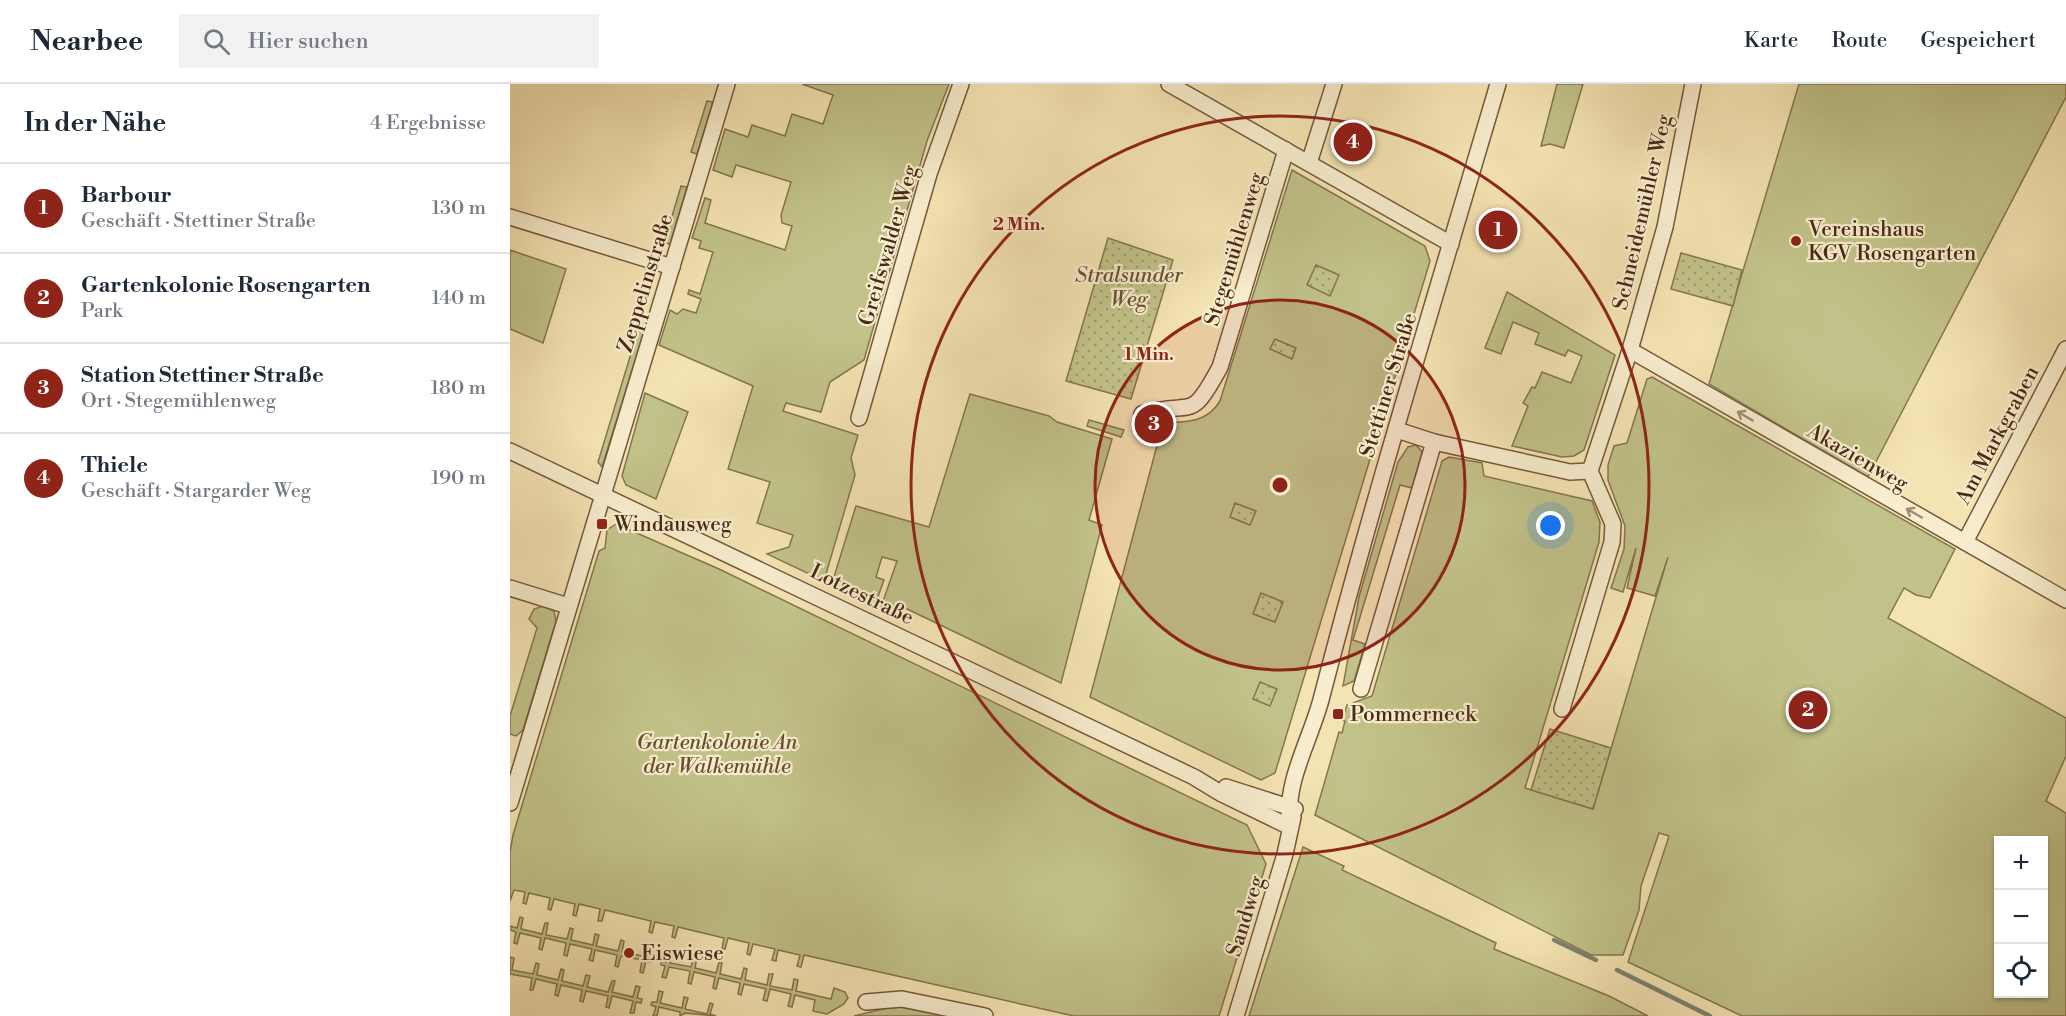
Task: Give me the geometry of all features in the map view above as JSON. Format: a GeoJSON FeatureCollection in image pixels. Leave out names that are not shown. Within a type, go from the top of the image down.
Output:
{"type":"FeatureCollection","features":[{"type":"Feature","properties":{"kind":"street","name":"Greifswalder Weg"},"geometry":{"type":"LineString","coordinates":[[859,418],[929,174],[962,84]]}},
{"type":"Feature","properties":{"kind":"street","name":"Stegemühlenweg"},"geometry":{"type":"LineString","coordinates":[[1169,84],[1451,244]]}},
{"type":"Feature","properties":{"kind":"street"},"geometry":{"type":"LineString","coordinates":[[1309,163],[1334,84]]}},
{"type":"Feature","properties":{"kind":"street","name":"Stettiner Straße"},"geometry":{"type":"LineString","coordinates":[[1290,827],[1295,774],[1322,699],[1396,430],[1498,84]]}},
{"type":"Feature","properties":{"kind":"street","name":"Schneidemühler Weg"},"geometry":{"type":"LineString","coordinates":[[1630,350],[1665,226],[1693,84]]}},
{"type":"Feature","properties":{"kind":"street","name":"Zeppelinstraße"},"geometry":{"type":"LineString","coordinates":[[602,494],[672,267],[724,85]]}},
{"type":"Feature","properties":{"kind":"street","name":"Stegemühlenweg"},"geometry":{"type":"LineString","coordinates":[[1142,414],[1193,408],[1203,398],[1220,367],[1286,150]]}},
{"type":"Feature","properties":{"kind":"street"},"geometry":{"type":"LineString","coordinates":[[510,217],[672,267]]}},
{"type":"Feature","properties":{"kind":"street","name":"Am Markgraben"},"geometry":{"type":"LineString","coordinates":[[1965,542],[2066,349]]}},
{"type":"Feature","properties":{"kind":"street"},"geometry":{"type":"LineString","coordinates":[[1562,709],[1612,542],[1613,524],[1590,471],[1630,350]]}},
{"type":"Feature","properties":{"kind":"street","name":"Akazienweg"},"geometry":{"type":"LineString","coordinates":[[1630,350],[2066,600]]}},
{"type":"Feature","properties":{"kind":"street"},"geometry":{"type":"LineString","coordinates":[[1396,430],[1434,442],[1570,472],[1590,471]]}},
{"type":"Feature","properties":{"kind":"street"},"geometry":{"type":"LineString","coordinates":[[1361,689],[1434,442]]}},
{"type":"Feature","properties":{"kind":"street","name":"Lotzestraße"},"geometry":{"type":"LineString","coordinates":[[510,451],[1194,777],[1222,794],[1290,827]]}},
{"type":"Feature","properties":{"kind":"street"},"geometry":{"type":"LineString","coordinates":[[510,803],[602,494]]}},
{"type":"Feature","properties":{"kind":"street"},"geometry":{"type":"LineString","coordinates":[[510,588],[568,606]]}},
{"type":"Feature","properties":{"kind":"street","name":"Lotzestraße"},"geometry":{"type":"LineString","coordinates":[[1194,777],[1291,808]]}},
{"type":"Feature","properties":{"kind":"street","name":"Sandweg"},"geometry":{"type":"LineString","coordinates":[[1236,1016],[1285,854],[1290,827]]}},
{"type":"Feature","properties":{"kind":"street"},"geometry":{"type":"LineString","coordinates":[[866,1002],[902,999],[985,1016]]}},
{"type":"Feature","properties":{"kind":"green space"},"geometry":{"type":"Polygon","coordinates":[[[802,84],[949,84],[927,141],[864,360],[830,382],[821,412],[786,403],[783,411],[858,435],[851,458],[855,475],[824,581],[767,554],[789,547],[793,535],[757,523],[770,482],[728,469],[753,386],[659,345],[670,310],[677,314],[683,309],[696,313],[701,299],[688,294],[689,290],[700,294],[713,252],[699,248],[701,241],[692,238],[705,198],[711,200],[705,223],[785,250],[792,226],[782,223],[781,215],[791,182],[736,165],[732,177],[713,170],[725,129],[748,137],[752,125],[785,136],[792,114],[823,124],[833,95],[802,84]]]}},
{"type":"Feature","properties":{"kind":"green space"},"geometry":{"type":"Polygon","coordinates":[[[1557,84],[1583,84],[1564,148],[1550,144],[1541,146],[1557,84]]]}},
{"type":"Feature","properties":{"kind":"green space"},"geometry":{"type":"Polygon","coordinates":[[[1799,84],[2066,84],[2066,97],[1868,477],[1709,384],[1799,84]]]}},
{"type":"Feature","properties":{"kind":"green space"},"geometry":{"type":"Polygon","coordinates":[[[707,101],[713,102],[697,154],[691,152],[707,101]]]}},
{"type":"Feature","properties":{"kind":"green space"},"geometry":{"type":"Polygon","coordinates":[[[1292,170],[1425,246],[1430,261],[1275,773],[1261,780],[1090,697],[1163,423],[1195,420],[1209,414],[1220,401],[1292,170]]]}},
{"type":"Feature","properties":{"kind":"green space"},"geometry":{"type":"Polygon","coordinates":[[[681,186],[687,187],[670,244],[664,243],[681,186]]]}},
{"type":"Feature","properties":{"kind":"green space","name":"Stralsunder Weg"},"geometry":{"type":"Polygon","coordinates":[[[1108,238],[1173,260],[1131,399],[1066,381],[1108,238]]]}},
{"type":"Feature","properties":{"kind":"green space"},"geometry":{"type":"Polygon","coordinates":[[[510,250],[566,269],[543,343],[510,329],[510,250]]]}},
{"type":"Feature","properties":{"kind":"green space"},"geometry":{"type":"Polygon","coordinates":[[[1681,253],[1742,270],[1733,306],[1671,289],[1681,253]]]}},
{"type":"Feature","properties":{"kind":"green space"},"geometry":{"type":"Polygon","coordinates":[[[1316,265],[1339,275],[1330,296],[1307,285],[1316,265]]]}},
{"type":"Feature","properties":{"kind":"green space"},"geometry":{"type":"Polygon","coordinates":[[[1507,292],[1615,355],[1584,450],[1574,456],[1562,457],[1512,446],[1528,406],[1523,403],[1532,387],[1535,388],[1542,372],[1571,383],[1582,356],[1568,350],[1565,356],[1535,344],[1539,333],[1513,322],[1501,354],[1485,348],[1507,292]]]}},
{"type":"Feature","properties":{"kind":"green space"},"geometry":{"type":"Polygon","coordinates":[[[640,324],[645,328],[602,467],[598,462],[640,324]]]}},
{"type":"Feature","properties":{"kind":"green space"},"geometry":{"type":"Polygon","coordinates":[[[1275,339],[1296,348],[1292,359],[1270,349],[1275,339]]]}},
{"type":"Feature","properties":{"kind":"green space"},"geometry":{"type":"Polygon","coordinates":[[[1652,377],[1955,549],[1930,598],[1916,595],[1904,588],[1888,618],[2066,718],[2066,756],[2046,801],[2066,813],[2066,1016],[1742,1016],[1628,962],[1669,836],[1659,833],[1641,886],[1639,910],[1623,955],[1591,955],[1315,815],[1339,732],[1342,733],[1345,721],[1342,720],[1347,705],[1372,696],[1442,461],[1449,457],[1482,463],[1484,476],[1592,501],[1600,522],[1599,542],[1525,788],[1593,809],[1668,557],[1655,596],[1627,588],[1636,548],[1623,592],[1611,588],[1624,549],[1625,526],[1608,480],[1608,465],[1614,446],[1627,443],[1647,379],[1652,377]]]}},
{"type":"Feature","properties":{"kind":"green space"},"geometry":{"type":"Polygon","coordinates":[[[645,393],[688,412],[656,499],[626,485],[622,476],[645,393]]]}},
{"type":"Feature","properties":{"kind":"green space"},"geometry":{"type":"Polygon","coordinates":[[[970,394],[1049,416],[1057,422],[1112,439],[1089,520],[1102,525],[1061,683],[905,608],[899,616],[881,607],[897,561],[882,557],[876,577],[884,580],[875,605],[832,583],[856,506],[929,527],[970,394]]]}},
{"type":"Feature","properties":{"kind":"green space"},"geometry":{"type":"Polygon","coordinates":[[[1089,420],[1124,430],[1121,437],[1087,426],[1089,420]]]}},
{"type":"Feature","properties":{"kind":"green space"},"geometry":{"type":"Polygon","coordinates":[[[1416,445],[1422,452],[1412,488],[1400,485],[1353,640],[1365,644],[1354,681],[1343,686],[1359,597],[1398,462],[1408,447],[1416,445]]]}},
{"type":"Feature","properties":{"kind":"green space"},"geometry":{"type":"Polygon","coordinates":[[[1235,503],[1256,511],[1250,525],[1230,517],[1235,503]]]}},
{"type":"Feature","properties":{"kind":"green space","name":"Gartenkolonie An der Walkemühle"},"geometry":{"type":"Polygon","coordinates":[[[616,524],[719,569],[1247,825],[1266,864],[1219,1016],[1074,1016],[804,955],[801,967],[797,966],[800,955],[778,950],[776,961],[772,960],[775,949],[753,944],[750,955],[747,954],[749,943],[728,938],[725,949],[722,949],[724,938],[678,927],[675,938],[672,937],[674,926],[655,922],[652,933],[649,932],[651,921],[605,910],[602,921],[598,921],[600,909],[579,904],[576,916],[573,915],[575,904],[554,899],[551,910],[548,909],[550,898],[529,893],[526,904],[523,903],[525,892],[514,890],[510,901],[510,852],[513,835],[599,551],[605,548],[607,530],[616,524]]]}},
{"type":"Feature","properties":{"kind":"green space"},"geometry":{"type":"Polygon","coordinates":[[[1261,593],[1283,602],[1275,622],[1253,614],[1261,593]]]}},
{"type":"Feature","properties":{"kind":"green space"},"geometry":{"type":"Polygon","coordinates":[[[543,606],[554,611],[556,621],[523,730],[516,736],[510,734],[510,716],[537,628],[529,619],[534,609],[543,606]]]}},
{"type":"Feature","properties":{"kind":"green space"},"geometry":{"type":"Polygon","coordinates":[[[1260,682],[1277,689],[1270,706],[1253,699],[1260,682]]]}},
{"type":"Feature","properties":{"kind":"green space"},"geometry":{"type":"Polygon","coordinates":[[[1550,729],[1611,748],[1593,809],[1531,790],[1550,729]]]}},
{"type":"Feature","properties":{"kind":"green space"},"geometry":{"type":"Polygon","coordinates":[[[1303,847],[1344,866],[1342,870],[1496,943],[1494,949],[1609,996],[1648,1016],[1249,1016],[1303,847]]]}},
{"type":"Feature","properties":{"kind":"green space"},"geometry":{"type":"Polygon","coordinates":[[[520,917],[523,918],[521,929],[542,934],[545,923],[548,923],[546,935],[567,939],[570,928],[573,929],[571,940],[593,945],[595,934],[599,935],[596,946],[618,951],[621,940],[624,941],[622,952],[643,956],[646,946],[649,946],[647,957],[651,958],[650,962],[646,961],[643,973],[640,972],[642,960],[621,956],[618,967],[615,966],[617,955],[595,950],[593,961],[589,960],[592,949],[570,944],[567,956],[564,955],[566,943],[545,938],[542,950],[539,949],[541,938],[520,933],[517,944],[514,943],[516,932],[510,930],[510,926],[517,928],[520,917]]]}},
{"type":"Feature","properties":{"kind":"green space"},"geometry":{"type":"Polygon","coordinates":[[[668,951],[672,952],[670,963],[691,967],[694,956],[697,957],[695,968],[716,973],[719,962],[722,963],[720,974],[741,979],[744,968],[747,969],[745,980],[767,985],[769,974],[773,974],[770,986],[792,990],[794,979],[798,980],[796,991],[831,999],[834,988],[845,992],[848,998],[844,1004],[827,1014],[813,1011],[815,1000],[795,995],[792,1007],[788,1006],[791,994],[770,989],[767,1001],[763,1000],[766,989],[744,984],[741,995],[738,994],[740,983],[719,978],[716,989],[713,988],[715,977],[694,972],[691,984],[688,983],[690,971],[669,967],[666,978],[662,977],[665,966],[661,965],[661,961],[666,962],[668,951]]]}},
{"type":"Feature","properties":{"kind":"green space"},"geometry":{"type":"Polygon","coordinates":[[[510,957],[514,958],[512,970],[533,974],[536,963],[539,964],[537,975],[558,980],[561,969],[564,970],[562,981],[583,986],[586,975],[590,976],[587,987],[608,992],[612,981],[615,981],[612,992],[633,997],[636,986],[640,987],[637,998],[642,999],[641,1003],[636,1002],[634,1013],[630,1013],[633,1001],[612,996],[609,1008],[606,1007],[608,996],[586,991],[583,1002],[580,1001],[582,990],[561,985],[558,996],[555,995],[557,984],[536,979],[533,990],[530,990],[532,978],[510,974],[510,957]]]}},
{"type":"Feature","properties":{"kind":"green space"},"geometry":{"type":"Polygon","coordinates":[[[659,991],[663,992],[660,1003],[682,1008],[684,997],[688,998],[685,1009],[707,1014],[710,1003],[713,1004],[710,1014],[716,1016],[685,1013],[680,1016],[680,1012],[659,1007],[657,1016],[653,1016],[656,1007],[651,1005],[652,1002],[657,1002],[659,991]]]}},
{"type":"Feature","properties":{"kind":"green space"},"geometry":{"type":"Polygon","coordinates":[[[895,1006],[949,1016],[854,1016],[895,1006]]]}},
{"type":"Feature","properties":{"kind":"waterway"},"geometry":{"type":"LineString","coordinates":[[1554,940],[1596,960]]}},
{"type":"Feature","properties":{"kind":"waterway"},"geometry":{"type":"LineString","coordinates":[[1617,970],[1710,1016]]}},
{"type":"Feature","properties":{"kind":"place","name":"Thiele"},"geometry":{"type":"Point","coordinates":[1353,142]}},
{"type":"Feature","properties":{"kind":"place","name":"Barbour"},"geometry":{"type":"Point","coordinates":[1498,230]}},
{"type":"Feature","properties":{"kind":"place","name":"Vereinshaus KGV Rosengarten"},"geometry":{"type":"Point","coordinates":[1796,241]}},
{"type":"Feature","properties":{"kind":"place","name":"Station Stettiner Straße"},"geometry":{"type":"Point","coordinates":[1154,424]}},
{"type":"Feature","properties":{"kind":"place","name":"Windausweg"},"geometry":{"type":"Point","coordinates":[602,524]}},
{"type":"Feature","properties":{"kind":"place","name":"Gartenkolonie Rosengarten"},"geometry":{"type":"Point","coordinates":[1808,710]}},
{"type":"Feature","properties":{"kind":"place","name":"Pommerneck"},"geometry":{"type":"Point","coordinates":[1338,714]}},
{"type":"Feature","properties":{"kind":"place","name":"Eiswiese"},"geometry":{"type":"Point","coordinates":[629,953]}}]}
